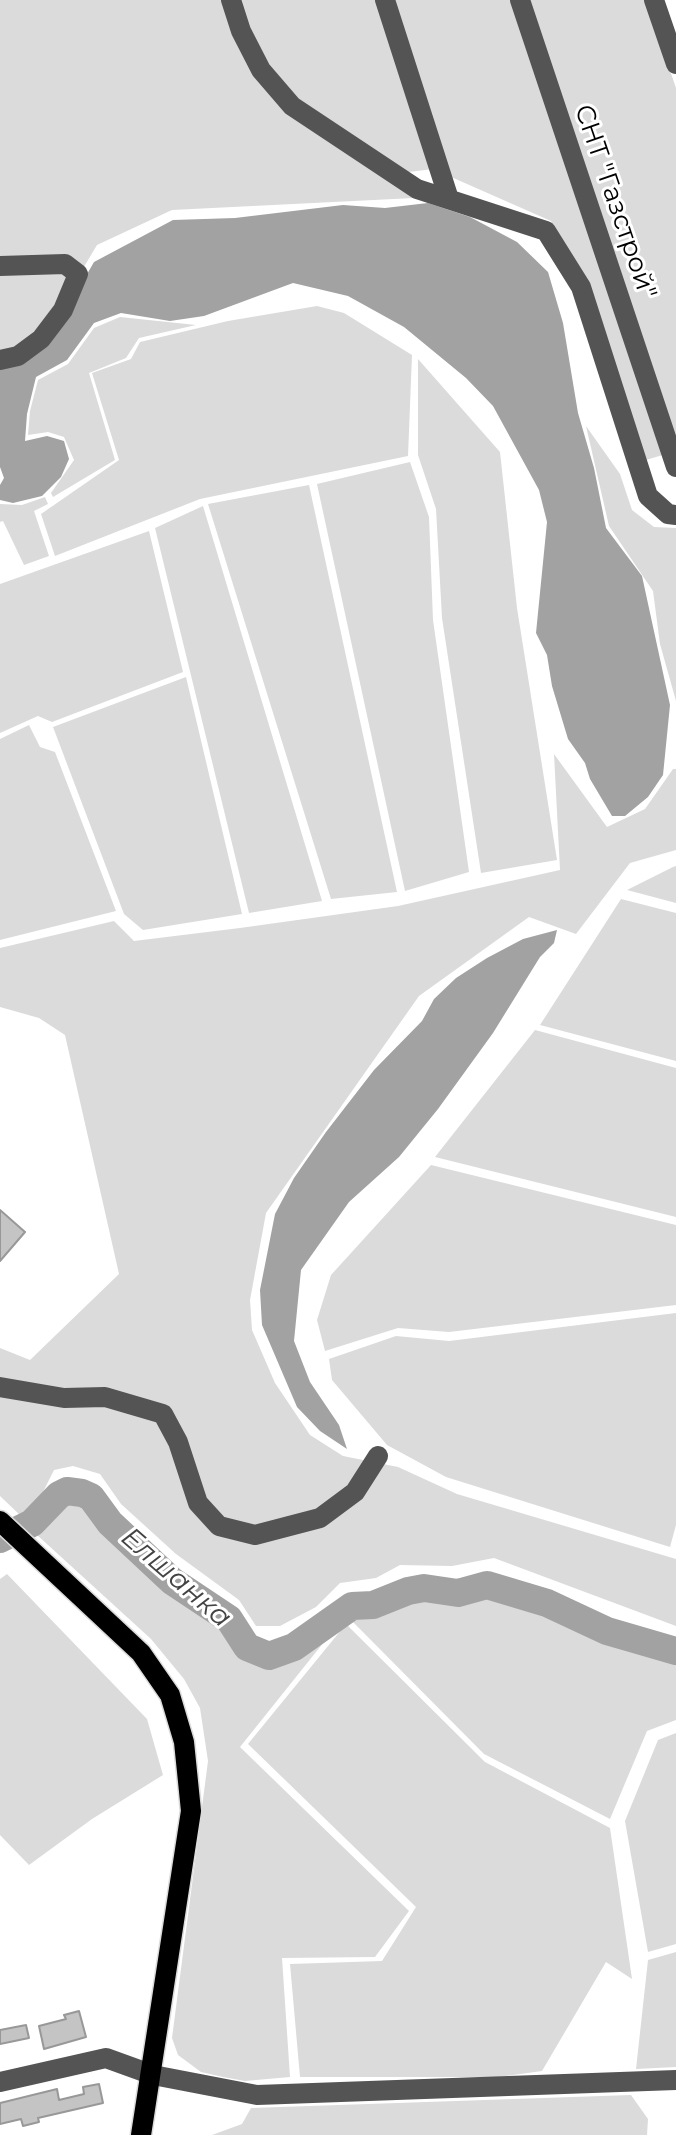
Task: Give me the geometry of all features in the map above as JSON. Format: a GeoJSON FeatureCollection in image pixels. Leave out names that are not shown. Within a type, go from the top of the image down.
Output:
{"type":"FeatureCollection","features":[{"type":"Feature","properties":{"kind":"main road"},"geometry":{"type":"LineString","coordinates":[[0,1522],[141,1653],[170,1695],[184,1742],[191,1811],[153,2075],[141,2135]]}},
{"type":"Feature","properties":{"kind":"street"},"geometry":{"type":"LineString","coordinates":[[231,0],[241,31],[261,70],[292,106],[406,182],[546,231],[581,287],[648,496],[668,514],[676,515]]}},
{"type":"Feature","properties":{"kind":"street"},"geometry":{"type":"LineString","coordinates":[[385,0],[449,199]]}},
{"type":"Feature","properties":{"kind":"street","name":"СНТ \"Газстрой\""},"geometry":{"type":"LineString","coordinates":[[520,0],[676,467]]}},
{"type":"Feature","properties":{"kind":"street"},"geometry":{"type":"LineString","coordinates":[[654,0],[676,64]]}},
{"type":"Feature","properties":{"kind":"street"},"geometry":{"type":"LineString","coordinates":[[0,266],[65,264],[78,274],[63,310],[41,339],[9,358]]}},
{"type":"Feature","properties":{"kind":"street"},"geometry":{"type":"LineString","coordinates":[[0,1387],[64,1398],[105,1397],[163,1414],[178,1442],[198,1503],[219,1526],[255,1535],[320,1518],[355,1492],[378,1456]]}},
{"type":"Feature","properties":{"kind":"street"},"geometry":{"type":"LineString","coordinates":[[0,2082],[106,2058],[153,2075],[257,2095],[676,2080]]}},
{"type":"Feature","properties":{"kind":"shaded area"},"geometry":{"type":"Polygon","coordinates":[[[0,0],[222,0],[247,64],[305,126],[414,198],[172,210],[97,245],[63,302],[31,344],[0,353],[0,0]]]}},
{"type":"Feature","properties":{"kind":"shaded area"},"geometry":{"type":"Polygon","coordinates":[[[240,0],[512,0],[666,454],[646,460],[593,294],[551,221],[433,169],[401,173],[295,101],[262,56],[242,14],[240,0]]]}},
{"type":"Feature","properties":{"kind":"shaded area"},"geometry":{"type":"Polygon","coordinates":[[[526,0],[646,0],[676,88],[676,448],[526,0]]]}},
{"type":"Feature","properties":{"kind":"shaded area"},"geometry":{"type":"Polygon","coordinates":[[[428,203],[470,217],[517,242],[548,272],[563,323],[578,413],[594,468],[606,528],[642,576],[670,705],[663,775],[648,797],[625,816],[612,816],[590,779],[585,763],[568,739],[552,686],[547,655],[536,633],[547,522],[539,490],[493,406],[466,378],[404,327],[348,296],[293,283],[204,316],[170,321],[121,313],[94,323],[67,360],[36,377],[27,414],[25,441],[47,436],[64,441],[69,459],[61,477],[42,496],[13,503],[0,500],[0,485],[4,478],[0,467],[0,369],[60,321],[94,262],[173,220],[235,218],[343,205],[385,208],[428,203]]]}},
{"type":"Feature","properties":{"kind":"shaded area"},"geometry":{"type":"Polygon","coordinates":[[[317,306],[344,313],[412,355],[408,456],[200,499],[55,556],[41,514],[119,460],[92,373],[131,359],[140,342],[228,321],[317,306]]]}},
{"type":"Feature","properties":{"kind":"shaded area"},"geometry":{"type":"Polygon","coordinates":[[[120,317],[196,325],[139,338],[126,358],[89,373],[115,460],[53,497],[51,493],[74,460],[64,437],[48,432],[28,435],[38,380],[68,364],[94,328],[120,317]]]}},
{"type":"Feature","properties":{"kind":"shaded area"},"geometry":{"type":"Polygon","coordinates":[[[418,359],[500,452],[517,608],[557,860],[481,873],[442,618],[436,509],[418,455],[418,359]]]}},
{"type":"Feature","properties":{"kind":"shaded area"},"geometry":{"type":"Polygon","coordinates":[[[586,426],[620,474],[632,510],[654,527],[676,528],[676,701],[660,644],[653,591],[609,526],[586,426]]]}},
{"type":"Feature","properties":{"kind":"shaded area"},"geometry":{"type":"Polygon","coordinates":[[[410,462],[429,517],[433,620],[469,872],[405,891],[317,484],[410,462]]]}},
{"type":"Feature","properties":{"kind":"shaded area"},"geometry":{"type":"Polygon","coordinates":[[[309,485],[397,892],[331,899],[208,504],[309,485]]]}},
{"type":"Feature","properties":{"kind":"shaded area"},"geometry":{"type":"Polygon","coordinates":[[[45,497],[48,504],[34,511],[49,556],[24,565],[3,521],[0,522],[0,504],[22,505],[45,497]]]}},
{"type":"Feature","properties":{"kind":"shaded area"},"geometry":{"type":"Polygon","coordinates":[[[203,506],[322,901],[249,913],[155,528],[203,506]]]}},
{"type":"Feature","properties":{"kind":"shaded area"},"geometry":{"type":"Polygon","coordinates":[[[149,531],[183,672],[52,722],[38,716],[0,733],[0,584],[149,531]]]}},
{"type":"Feature","properties":{"kind":"shaded area"},"geometry":{"type":"Polygon","coordinates":[[[186,677],[242,914],[143,930],[124,914],[53,727],[186,677]]]}},
{"type":"Feature","properties":{"kind":"shaded area"},"geometry":{"type":"Polygon","coordinates":[[[29,725],[40,747],[55,752],[116,911],[0,940],[0,739],[29,725]]]}},
{"type":"Feature","properties":{"kind":"shaded area"},"geometry":{"type":"Polygon","coordinates":[[[554,754],[607,827],[645,809],[676,769],[676,850],[630,863],[576,934],[529,917],[419,996],[266,1213],[250,1300],[252,1330],[275,1383],[310,1435],[343,1456],[398,1467],[457,1494],[676,1559],[676,1626],[494,1558],[452,1566],[400,1565],[376,1578],[340,1583],[316,1607],[280,1626],[256,1626],[239,1600],[176,1554],[121,1504],[100,1474],[73,1466],[54,1470],[41,1496],[22,1517],[0,1496],[0,1348],[30,1360],[119,1274],[65,1035],[39,1018],[0,1007],[0,948],[114,921],[134,941],[398,906],[560,870],[554,754]]]}},
{"type":"Feature","properties":{"kind":"shaded area"},"geometry":{"type":"Polygon","coordinates":[[[676,866],[676,903],[627,890],[673,867],[676,866]]]}},
{"type":"Feature","properties":{"kind":"shaded area"},"geometry":{"type":"Polygon","coordinates":[[[621,899],[676,913],[676,1061],[540,1025],[621,899]]]}},
{"type":"Feature","properties":{"kind":"shaded area"},"geometry":{"type":"Polygon","coordinates":[[[557,930],[554,943],[540,957],[493,1033],[438,1109],[399,1157],[349,1202],[301,1270],[294,1341],[310,1382],[339,1425],[347,1449],[320,1431],[297,1407],[262,1325],[260,1290],[275,1214],[294,1178],[326,1132],[374,1070],[422,1021],[434,999],[456,978],[487,958],[523,939],[557,930]]]}},
{"type":"Feature","properties":{"kind":"shaded area"},"geometry":{"type":"Polygon","coordinates":[[[535,1030],[676,1068],[676,1217],[435,1157],[535,1030]]]}},
{"type":"Feature","properties":{"kind":"shaded area"},"geometry":{"type":"Polygon","coordinates":[[[431,1165],[676,1225],[676,1305],[449,1332],[398,1328],[325,1351],[317,1320],[331,1275],[431,1165]]]}},
{"type":"Feature","properties":{"kind":"shaded area"},"geometry":{"type":"Polygon","coordinates":[[[676,1313],[676,1525],[670,1547],[446,1477],[387,1445],[332,1380],[329,1359],[396,1336],[449,1341],[676,1313]]]}},
{"type":"Feature","properties":{"kind":"shaded area"},"geometry":{"type":"Polygon","coordinates":[[[84,1481],[112,1517],[163,1565],[227,1610],[240,1633],[261,1647],[298,1636],[339,1610],[340,1622],[240,1747],[409,1911],[375,1957],[282,1958],[290,2077],[245,2081],[201,2072],[178,2055],[172,2038],[208,1761],[200,1708],[184,1679],[151,1639],[36,1534],[68,1482],[84,1481]]]}},
{"type":"Feature","properties":{"kind":"shaded area"},"geometry":{"type":"Polygon","coordinates":[[[7,1574],[147,1719],[163,1775],[92,1819],[29,1865],[0,1835],[0,1579],[7,1574]]]}},
{"type":"Feature","properties":{"kind":"shaded area"},"geometry":{"type":"Polygon","coordinates":[[[492,1578],[556,1597],[582,1614],[676,1644],[676,1720],[647,1731],[610,1819],[484,1754],[348,1617],[343,1603],[400,1588],[492,1578]]]}},
{"type":"Feature","properties":{"kind":"shaded area"},"geometry":{"type":"Polygon","coordinates":[[[346,1624],[485,1762],[610,1828],[632,1979],[606,1962],[542,2071],[498,2077],[300,2077],[290,1964],[382,1961],[416,1907],[248,1744],[346,1624]]]}},
{"type":"Feature","properties":{"kind":"shaded area"},"geometry":{"type":"Polygon","coordinates":[[[676,1733],[676,1944],[648,1952],[625,1821],[658,1740],[676,1733]]]}},
{"type":"Feature","properties":{"kind":"shaded area"},"geometry":{"type":"Polygon","coordinates":[[[676,1952],[676,2067],[636,2069],[648,1960],[676,1952]]]}},
{"type":"Feature","properties":{"kind":"shaded area"},"geometry":{"type":"Polygon","coordinates":[[[631,2095],[648,2119],[647,2135],[212,2135],[242,2124],[251,2108],[631,2095]]]}},
{"type":"Feature","properties":{"kind":"building"},"geometry":{"type":"Polygon","coordinates":[[[0,1210],[25,1232],[0,1261],[0,1210]]]}},
{"type":"Feature","properties":{"kind":"building"},"geometry":{"type":"Polygon","coordinates":[[[79,2011],[86,2037],[44,2049],[39,2026],[66,2019],[64,2015],[79,2011]]]}},
{"type":"Feature","properties":{"kind":"building"},"geometry":{"type":"Polygon","coordinates":[[[26,2025],[29,2038],[0,2044],[0,2030],[26,2025]]]}},
{"type":"Feature","properties":{"kind":"building"},"geometry":{"type":"Polygon","coordinates":[[[99,2084],[103,2103],[38,2118],[39,2122],[23,2126],[21,2119],[0,2124],[0,2103],[57,2089],[59,2100],[84,2094],[83,2087],[99,2084]]]}},
{"type":"Feature","properties":{"kind":"waterway","name":"Елшанка"},"geometry":{"type":"LineString","coordinates":[[0,1539],[32,1523],[59,1495],[67,1491],[82,1493],[91,1497],[110,1523],[172,1581],[229,1619],[247,1647],[269,1656],[294,1647],[352,1606],[373,1605],[424,1588],[458,1593],[487,1585],[547,1603],[607,1631],[676,1651]]}}]}
